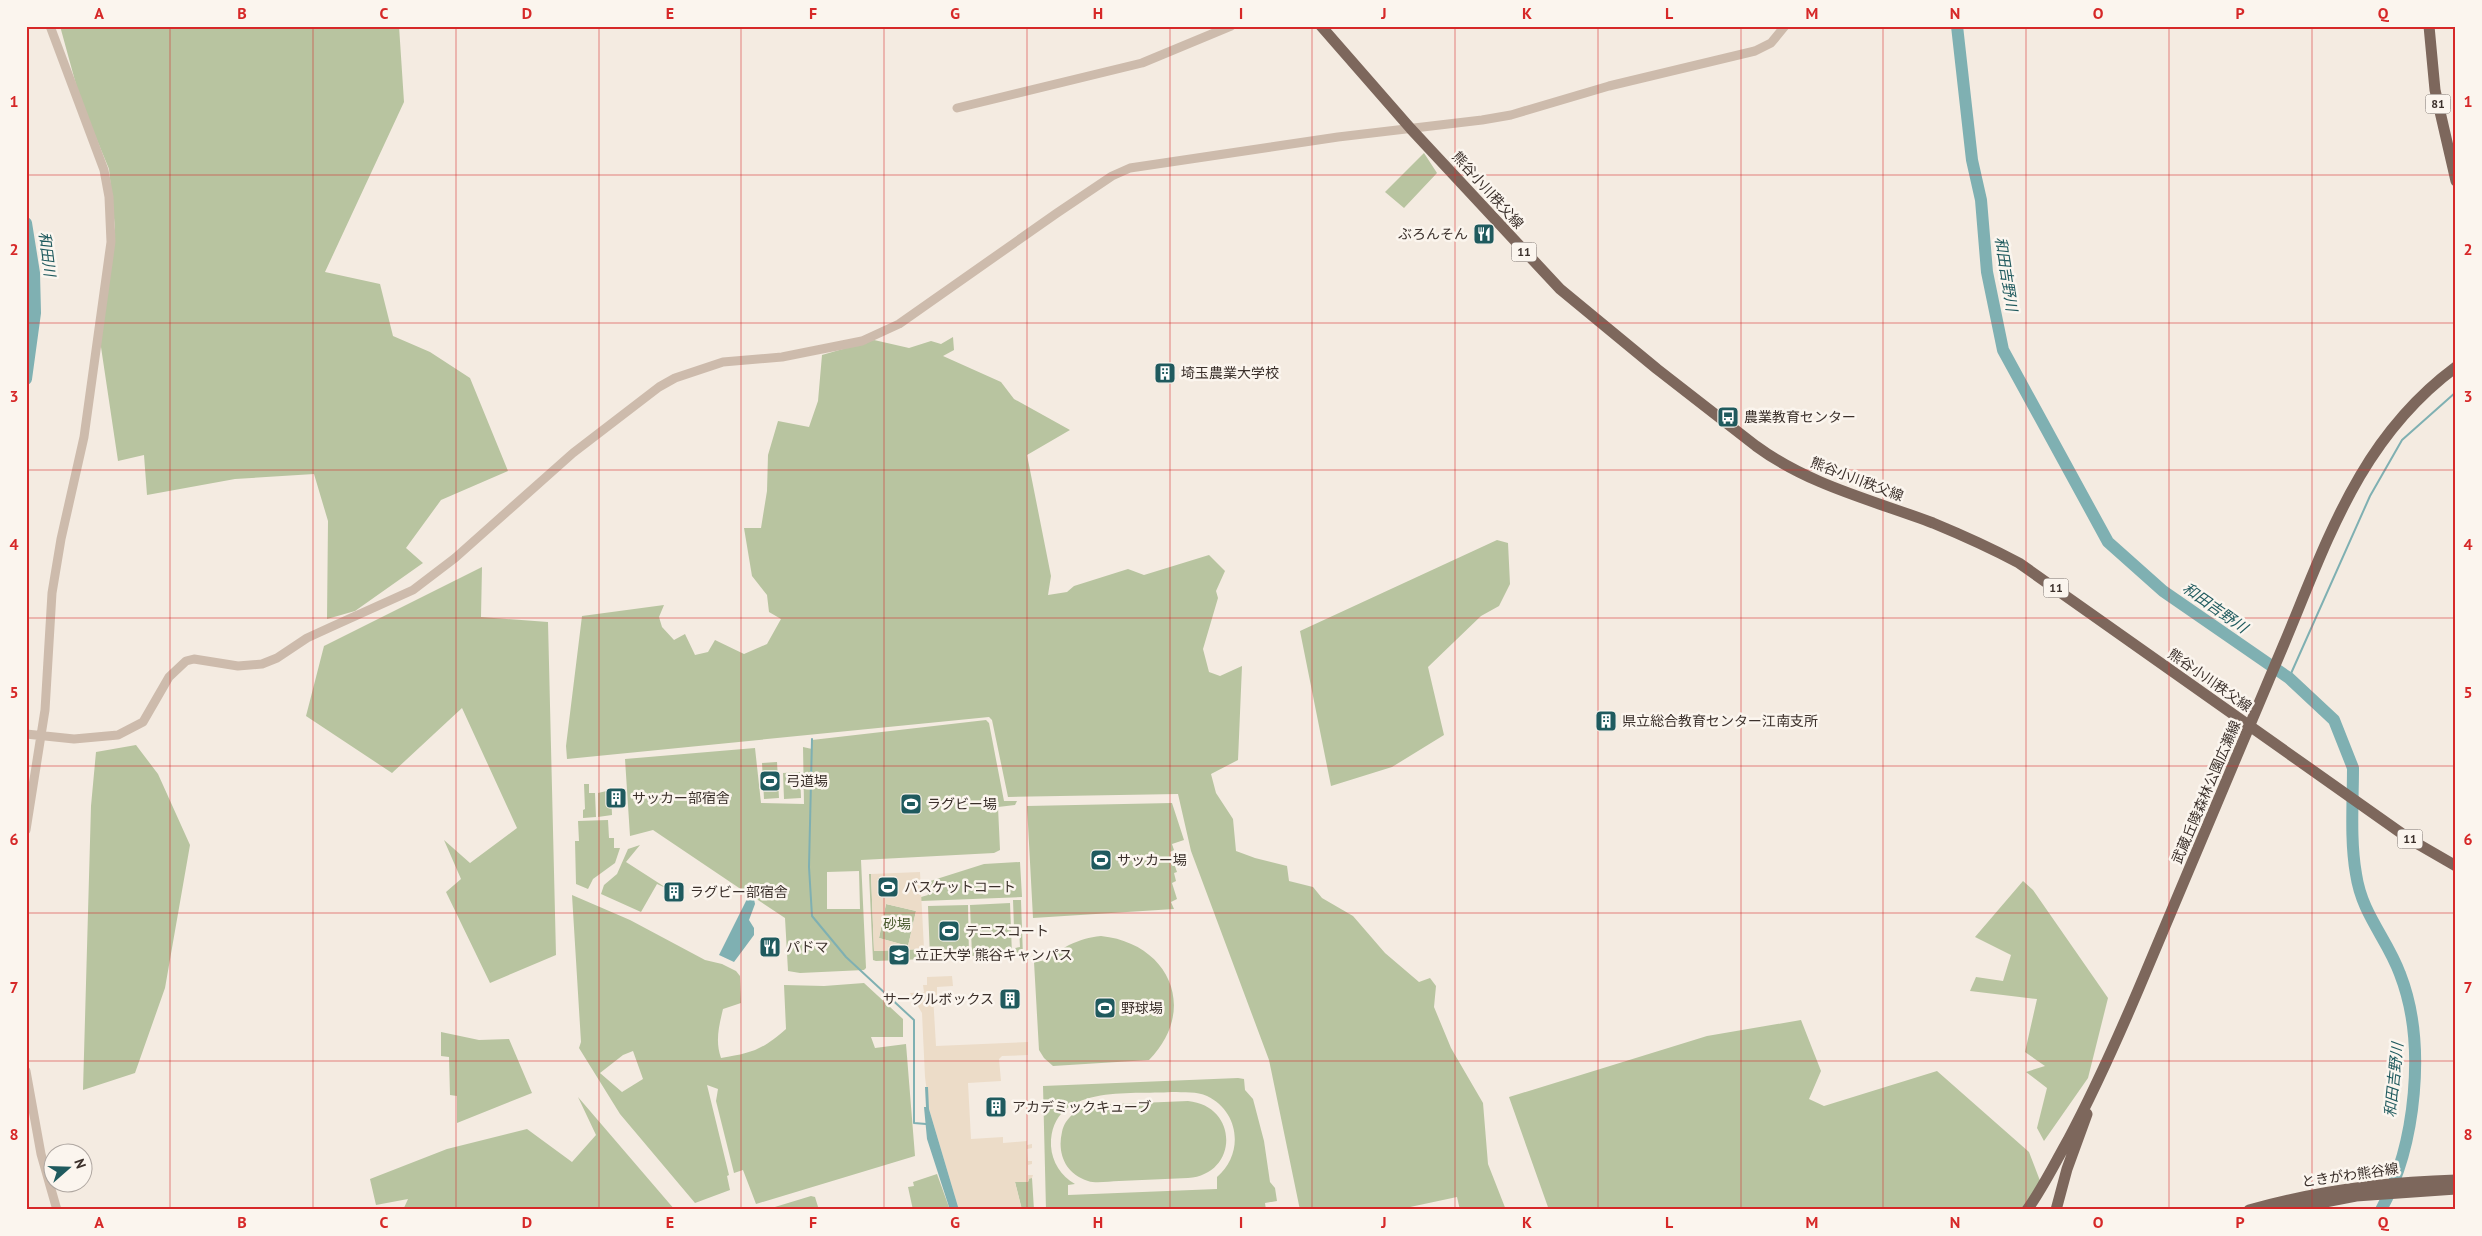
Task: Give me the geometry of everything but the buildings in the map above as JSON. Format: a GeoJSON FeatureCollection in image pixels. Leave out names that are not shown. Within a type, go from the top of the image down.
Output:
{"type":"FeatureCollection","features":[{"type":"Feature","properties":{"kind":"main road","name":"熊谷小川秩父線"},"geometry":{"type":"LineString","coordinates":[[1321,26],[1411,129],[1560,289],[1657,369],[1770,456],[1818,482],[1932,523],[1986,546],[2019,563],[2366,809],[2423,848],[2456,866]]}},
{"type":"Feature","properties":{"kind":"main road","name":"81"},"geometry":{"type":"LineString","coordinates":[[2429,26],[2435,90],[2456,181]]}},
{"type":"Feature","properties":{"kind":"main road","name":"武蔵丘陵森林公園広瀬線"},"geometry":{"type":"LineString","coordinates":[[2056,1210],[2067,1169],[2095,1089],[2325,547],[2368,461],[2381,442],[2412,404],[2456,368]]}},
{"type":"Feature","properties":{"kind":"main road","name":"武蔵丘陵森林公園広瀬線"},"geometry":{"type":"LineString","coordinates":[[2026,1210],[2056,1162],[2095,1089]]}},
{"type":"Feature","properties":{"kind":"main road","name":"ときがわ熊谷線"},"geometry":{"type":"LineString","coordinates":[[2249,1210],[2358,1192],[2456,1180]]}},
{"type":"Feature","properties":{"kind":"main road","name":"ときがわ熊谷線"},"geometry":{"type":"LineString","coordinates":[[2419,1186],[2456,1189]]}},
{"type":"Feature","properties":{"kind":"main road","name":"ときがわ熊谷線"},"geometry":{"type":"LineString","coordinates":[[2284,1210],[2358,1192]]}},
{"type":"Feature","properties":{"kind":"street"},"geometry":{"type":"LineString","coordinates":[[26,830],[41,736],[48,676],[52,593],[84,437],[111,242],[109,197],[104,170],[50,26]]}},
{"type":"Feature","properties":{"kind":"street"},"geometry":{"type":"LineString","coordinates":[[957,108],[1142,62],[1231,26]]}},
{"type":"Feature","properties":{"kind":"street"},"geometry":{"type":"LineString","coordinates":[[26,734],[74,739],[118,735],[143,722],[169,677],[186,661],[194,659],[238,666],[262,664],[276,658],[307,638],[413,590],[455,558],[573,453],[667,382],[691,371],[723,362],[811,352],[872,337],[914,314],[986,260],[1112,176],[1143,165],[1511,115],[1609,86],[1755,51],[1770,42],[1785,26]]}},
{"type":"Feature","properties":{"kind":"street"},"geometry":{"type":"LineString","coordinates":[[26,1071],[41,1154],[57,1210]]}},
{"type":"Feature","properties":{"kind":"green space"},"geometry":{"type":"Polygon","coordinates":[[[60,26],[399,26],[404,102],[325,272],[380,284],[393,336],[430,352],[470,378],[508,471],[441,500],[406,548],[423,563],[355,611],[327,619],[328,521],[314,474],[235,479],[147,495],[144,455],[118,461],[98,327],[115,228],[109,169],[80,99],[60,26]]]}},
{"type":"Feature","properties":{"kind":"green space"},"geometry":{"type":"Polygon","coordinates":[[[1424,153],[1437,173],[1404,208],[1385,192],[1424,153]]]}},
{"type":"Feature","properties":{"kind":"green space"},"geometry":{"type":"Polygon","coordinates":[[[953,337],[954,350],[943,356],[1001,382],[1014,399],[1070,430],[1027,455],[1051,576],[1048,595],[1067,592],[1074,586],[1128,569],[1144,575],[1209,555],[1225,571],[1216,591],[1218,598],[1203,649],[1209,672],[1220,676],[1242,666],[1238,760],[1211,774],[1216,793],[1233,819],[1236,851],[1287,866],[1289,881],[1313,887],[1322,898],[1353,916],[1385,953],[1419,982],[1430,978],[1436,986],[1434,1007],[1451,1048],[1483,1103],[1488,1164],[1506,1210],[1460,1210],[1457,1197],[1396,1210],[1300,1210],[1269,1060],[1191,851],[1178,794],[1008,797],[992,720],[989,717],[567,759],[566,746],[582,616],[664,605],[659,617],[662,627],[674,640],[685,634],[695,655],[708,652],[715,640],[744,654],[767,644],[781,619],[769,612],[767,595],[752,576],[744,528],[761,528],[767,491],[768,455],[778,421],[809,427],[818,401],[822,355],[874,340],[909,348],[931,341],[941,344],[953,337]]]}},
{"type":"Feature","properties":{"kind":"green space"},"geometry":{"type":"Polygon","coordinates":[[[1497,540],[1508,543],[1510,584],[1499,606],[1481,616],[1428,667],[1444,735],[1392,767],[1331,786],[1300,631],[1497,540]]]}},
{"type":"Feature","properties":{"kind":"green space"},"geometry":{"type":"Polygon","coordinates":[[[482,567],[481,617],[548,622],[556,955],[490,983],[446,892],[461,879],[444,840],[470,863],[517,828],[462,708],[392,773],[306,716],[324,646],[482,567]]]}},
{"type":"Feature","properties":{"kind":"green space"},"geometry":{"type":"Polygon","coordinates":[[[986,720],[989,723],[1004,801],[1017,801],[1015,805],[998,807],[1000,850],[994,853],[861,860],[866,968],[864,970],[800,973],[788,971],[785,918],[755,898],[754,890],[750,890],[748,894],[653,830],[630,836],[625,759],[755,748],[761,803],[804,804],[803,747],[812,749],[812,740],[986,720]],[[859,871],[827,872],[827,909],[860,909],[859,871]]]}},
{"type":"Feature","properties":{"kind":"green space"},"geometry":{"type":"Polygon","coordinates":[[[136,745],[158,774],[190,845],[165,988],[135,1073],[83,1090],[91,806],[96,752],[136,745]]]}},
{"type":"Feature","properties":{"kind":"green space","name":"弓道場"},"geometry":{"type":"Polygon","coordinates":[[[777,762],[779,798],[764,799],[762,763],[777,762]]]}},
{"type":"Feature","properties":{"kind":"green space"},"geometry":{"type":"Polygon","coordinates":[[[800,772],[801,798],[784,799],[783,773],[800,772]]]}},
{"type":"Feature","properties":{"kind":"green space"},"geometry":{"type":"Polygon","coordinates":[[[584,784],[589,784],[589,793],[595,793],[596,817],[583,818],[583,810],[585,809],[584,784]]]}},
{"type":"Feature","properties":{"kind":"green space"},"geometry":{"type":"Polygon","coordinates":[[[611,790],[612,815],[598,817],[598,793],[611,790]]]}},
{"type":"Feature","properties":{"kind":"green space","name":"サッカー場"},"geometry":{"type":"Polygon","coordinates":[[[1172,803],[1184,840],[1172,844],[1174,850],[1170,852],[1177,872],[1174,873],[1176,881],[1172,883],[1177,899],[1171,902],[1174,909],[1033,918],[1027,806],[1172,803]]]}},
{"type":"Feature","properties":{"kind":"green space"},"geometry":{"type":"Polygon","coordinates":[[[608,820],[609,838],[614,838],[614,848],[620,848],[615,863],[593,879],[588,889],[576,884],[575,841],[579,841],[578,821],[608,820]]]}},
{"type":"Feature","properties":{"kind":"green space"},"geometry":{"type":"Polygon","coordinates":[[[640,845],[626,862],[668,889],[657,884],[641,912],[601,894],[604,885],[617,874],[628,849],[640,845]]]}},
{"type":"Feature","properties":{"kind":"green space"},"geometry":{"type":"Polygon","coordinates":[[[1020,862],[1022,897],[921,901],[921,897],[928,895],[924,883],[984,864],[1020,862]]]}},
{"type":"Feature","properties":{"kind":"green space"},"geometry":{"type":"Polygon","coordinates":[[[869,874],[871,874],[874,951],[924,949],[924,959],[873,960],[869,874]]]}},
{"type":"Feature","properties":{"kind":"green space","name":"バスケットコート"},"geometry":{"type":"Polygon","coordinates":[[[878,878],[897,878],[897,895],[878,896],[878,878]]]}},
{"type":"Feature","properties":{"kind":"green space"},"geometry":{"type":"Polygon","coordinates":[[[2023,881],[2033,890],[2108,998],[2088,1078],[2044,1141],[2037,1128],[2047,1088],[2026,1072],[2045,1066],[2025,1052],[2037,999],[1970,991],[1976,977],[2003,981],[2011,955],[1975,937],[2023,881]]]}},
{"type":"Feature","properties":{"kind":"green space"},"geometry":{"type":"Polygon","coordinates":[[[572,895],[630,920],[705,960],[722,964],[736,971],[740,976],[741,1003],[723,1009],[718,1040],[721,1058],[756,1050],[786,1029],[784,985],[824,986],[864,983],[903,1019],[903,1037],[871,1037],[875,1048],[906,1044],[915,1156],[756,1204],[743,1170],[734,1173],[716,1101],[718,1089],[707,1085],[729,1175],[727,1176],[730,1190],[695,1203],[620,1114],[579,1048],[581,1042],[572,895]],[[633,1051],[623,1055],[600,1073],[622,1092],[643,1079],[633,1051]]]}},
{"type":"Feature","properties":{"kind":"green space"},"geometry":{"type":"Polygon","coordinates":[[[1013,900],[1021,900],[1023,957],[1019,957],[1015,948],[1020,947],[1019,928],[1014,928],[1013,900]]]}},
{"type":"Feature","properties":{"kind":"green space","name":"テニスコート"},"geometry":{"type":"Polygon","coordinates":[[[1010,903],[1012,955],[972,956],[970,905],[1010,903]]]}},
{"type":"Feature","properties":{"kind":"green space","name":"砂場"},"geometry":{"type":"Polygon","coordinates":[[[886,904],[916,911],[908,946],[879,938],[886,904]]]}},
{"type":"Feature","properties":{"kind":"green space","name":"テニスコート"},"geometry":{"type":"Polygon","coordinates":[[[968,905],[969,957],[930,958],[928,906],[968,905]]]}},
{"type":"Feature","properties":{"kind":"green space","name":"野球場"},"geometry":{"type":"Polygon","coordinates":[[[1101,936],[1125,941],[1144,951],[1159,965],[1169,982],[1174,1000],[1172,1020],[1164,1040],[1149,1060],[1053,1066],[1044,1058],[1039,1050],[1034,962],[1048,958],[1077,942],[1101,936]]]}},
{"type":"Feature","properties":{"kind":"green space"},"geometry":{"type":"Polygon","coordinates":[[[1801,1020],[1821,1071],[1809,1099],[1824,1106],[1937,1071],[2029,1152],[2042,1186],[2031,1210],[1549,1210],[1509,1097],[1707,1036],[1801,1020]]]}},
{"type":"Feature","properties":{"kind":"green space"},"geometry":{"type":"Polygon","coordinates":[[[441,1032],[479,1040],[509,1039],[532,1093],[457,1123],[457,1096],[450,1095],[449,1057],[441,1056],[441,1032]]]}},
{"type":"Feature","properties":{"kind":"green space"},"geometry":{"type":"Polygon","coordinates":[[[1244,1079],[1245,1090],[1253,1099],[1264,1141],[1270,1182],[1275,1188],[1277,1201],[1265,1203],[1266,1210],[1046,1210],[1043,1086],[1244,1079]],[[1177,1092],[1095,1096],[1078,1102],[1064,1111],[1054,1126],[1051,1146],[1053,1158],[1058,1168],[1065,1177],[1075,1184],[1068,1185],[1068,1195],[1217,1189],[1217,1177],[1226,1168],[1234,1145],[1235,1134],[1232,1123],[1218,1103],[1207,1096],[1177,1092]]]}},
{"type":"Feature","properties":{"kind":"green space"},"geometry":{"type":"Polygon","coordinates":[[[578,1097],[675,1210],[403,1210],[408,1199],[376,1205],[370,1179],[447,1149],[527,1129],[572,1162],[596,1135],[578,1097]]]}},
{"type":"Feature","properties":{"kind":"green space"},"geometry":{"type":"Polygon","coordinates":[[[1188,1101],[1205,1106],[1217,1115],[1224,1127],[1226,1140],[1224,1153],[1217,1165],[1205,1174],[1188,1178],[1095,1182],[1080,1178],[1068,1168],[1062,1155],[1061,1140],[1066,1122],[1073,1114],[1092,1105],[1188,1101]]]}},
{"type":"Feature","properties":{"kind":"green space"},"geometry":{"type":"Polygon","coordinates":[[[937,1174],[950,1210],[913,1210],[908,1187],[914,1186],[913,1182],[937,1174]]]}},
{"type":"Feature","properties":{"kind":"green space"},"geometry":{"type":"Polygon","coordinates":[[[1029,1178],[1032,1178],[1034,1210],[1022,1210],[1015,1182],[1028,1182],[1029,1178]]]}},
{"type":"Feature","properties":{"kind":"green space"},"geometry":{"type":"Polygon","coordinates":[[[811,1196],[815,1197],[819,1210],[765,1210],[811,1196]]]}},
{"type":"Feature","properties":{"kind":"shaded area"},"geometry":{"type":"Polygon","coordinates":[[[920,872],[924,949],[874,951],[871,874],[920,872]],[[878,878],[879,896],[897,895],[897,878],[878,878]],[[886,904],[879,938],[908,946],[916,911],[886,904]]]}},
{"type":"Feature","properties":{"kind":"shaded area"},"geometry":{"type":"Polygon","coordinates":[[[952,976],[953,986],[937,987],[937,995],[933,995],[936,1046],[1028,1042],[1028,1055],[1002,1056],[999,1059],[1001,1081],[968,1083],[971,1139],[1003,1137],[1003,1143],[1027,1141],[1027,1145],[1032,1144],[1032,1148],[1027,1149],[1028,1161],[1032,1161],[1032,1164],[1028,1165],[1028,1175],[1033,1175],[1032,1178],[1028,1182],[1015,1182],[1022,1210],[959,1210],[929,1109],[925,1077],[922,1013],[910,993],[924,992],[923,985],[927,985],[927,977],[952,976]]]}},
{"type":"Feature","properties":{"kind":"water"},"geometry":{"type":"Polygon","coordinates":[[[752,889],[755,904],[749,920],[754,928],[754,935],[734,962],[719,955],[752,889]]]}},
{"type":"Feature","properties":{"kind":"water"},"geometry":{"type":"Polygon","coordinates":[[[925,1087],[928,1087],[929,1109],[959,1210],[950,1210],[927,1139],[924,1107],[926,1107],[925,1087]]]}},
{"type":"Feature","properties":{"kind":"waterway","name":"和田吉野川"},"geometry":{"type":"LineString","coordinates":[[1957,26],[1972,160],[1981,200],[1987,272],[2003,350],[2108,542],[2163,591],[2289,678],[2334,720],[2353,768],[2353,848],[2359,889],[2369,914],[2395,961],[2400,974],[2408,1001],[2413,1031],[2415,1062],[2414,1094],[2410,1125],[2403,1155],[2381,1210]]}},
{"type":"Feature","properties":{"kind":"waterway","name":"和田川"},"geometry":{"type":"LineString","coordinates":[[26,223],[34,273],[35,313],[26,379]]}},
{"type":"Feature","properties":{"kind":"waterway"},"geometry":{"type":"LineString","coordinates":[[2289,678],[2370,496],[2402,440],[2456,392]]}},
{"type":"Feature","properties":{"kind":"waterway"},"geometry":{"type":"LineString","coordinates":[[812,739],[809,867],[812,916],[846,957],[914,1020],[914,1123],[926,1124]]}},
{"type":"Feature","properties":{"kind":"place","name":"ぶろんそん"},"geometry":{"type":"Point","coordinates":[1484,234]}},
{"type":"Feature","properties":{"kind":"place","name":"埼玉農業大学校"},"geometry":{"type":"Point","coordinates":[1165,373]}},
{"type":"Feature","properties":{"kind":"place","name":"農業教育センター"},"geometry":{"type":"Point","coordinates":[1728,417]}},
{"type":"Feature","properties":{"kind":"place","name":"県立総合教育センター江南支所"},"geometry":{"type":"Point","coordinates":[1606,721]}},
{"type":"Feature","properties":{"kind":"place","name":"弓道場"},"geometry":{"type":"Point","coordinates":[770,781]}},
{"type":"Feature","properties":{"kind":"place","name":"サッカー部宿舎"},"geometry":{"type":"Point","coordinates":[616,798]}},
{"type":"Feature","properties":{"kind":"place","name":"ラグビー場"},"geometry":{"type":"Point","coordinates":[911,804]}},
{"type":"Feature","properties":{"kind":"place","name":"サッカー場"},"geometry":{"type":"Point","coordinates":[1101,860]}},
{"type":"Feature","properties":{"kind":"place","name":"バスケットコート"},"geometry":{"type":"Point","coordinates":[888,887]}},
{"type":"Feature","properties":{"kind":"place","name":"ラグビー部宿舎"},"geometry":{"type":"Point","coordinates":[674,892]}},
{"type":"Feature","properties":{"kind":"place","name":"テニスコート"},"geometry":{"type":"Point","coordinates":[949,931]}},
{"type":"Feature","properties":{"kind":"place","name":"パドマ"},"geometry":{"type":"Point","coordinates":[770,947]}},
{"type":"Feature","properties":{"kind":"place","name":"立正大学 熊谷キャンパス"},"geometry":{"type":"Point","coordinates":[899,955]}},
{"type":"Feature","properties":{"kind":"place","name":"サークルボックス"},"geometry":{"type":"Point","coordinates":[1010,999]}},
{"type":"Feature","properties":{"kind":"place","name":"野球場"},"geometry":{"type":"Point","coordinates":[1105,1008]}},
{"type":"Feature","properties":{"kind":"place","name":"アカデミックキューブ"},"geometry":{"type":"Point","coordinates":[996,1107]}}]}
